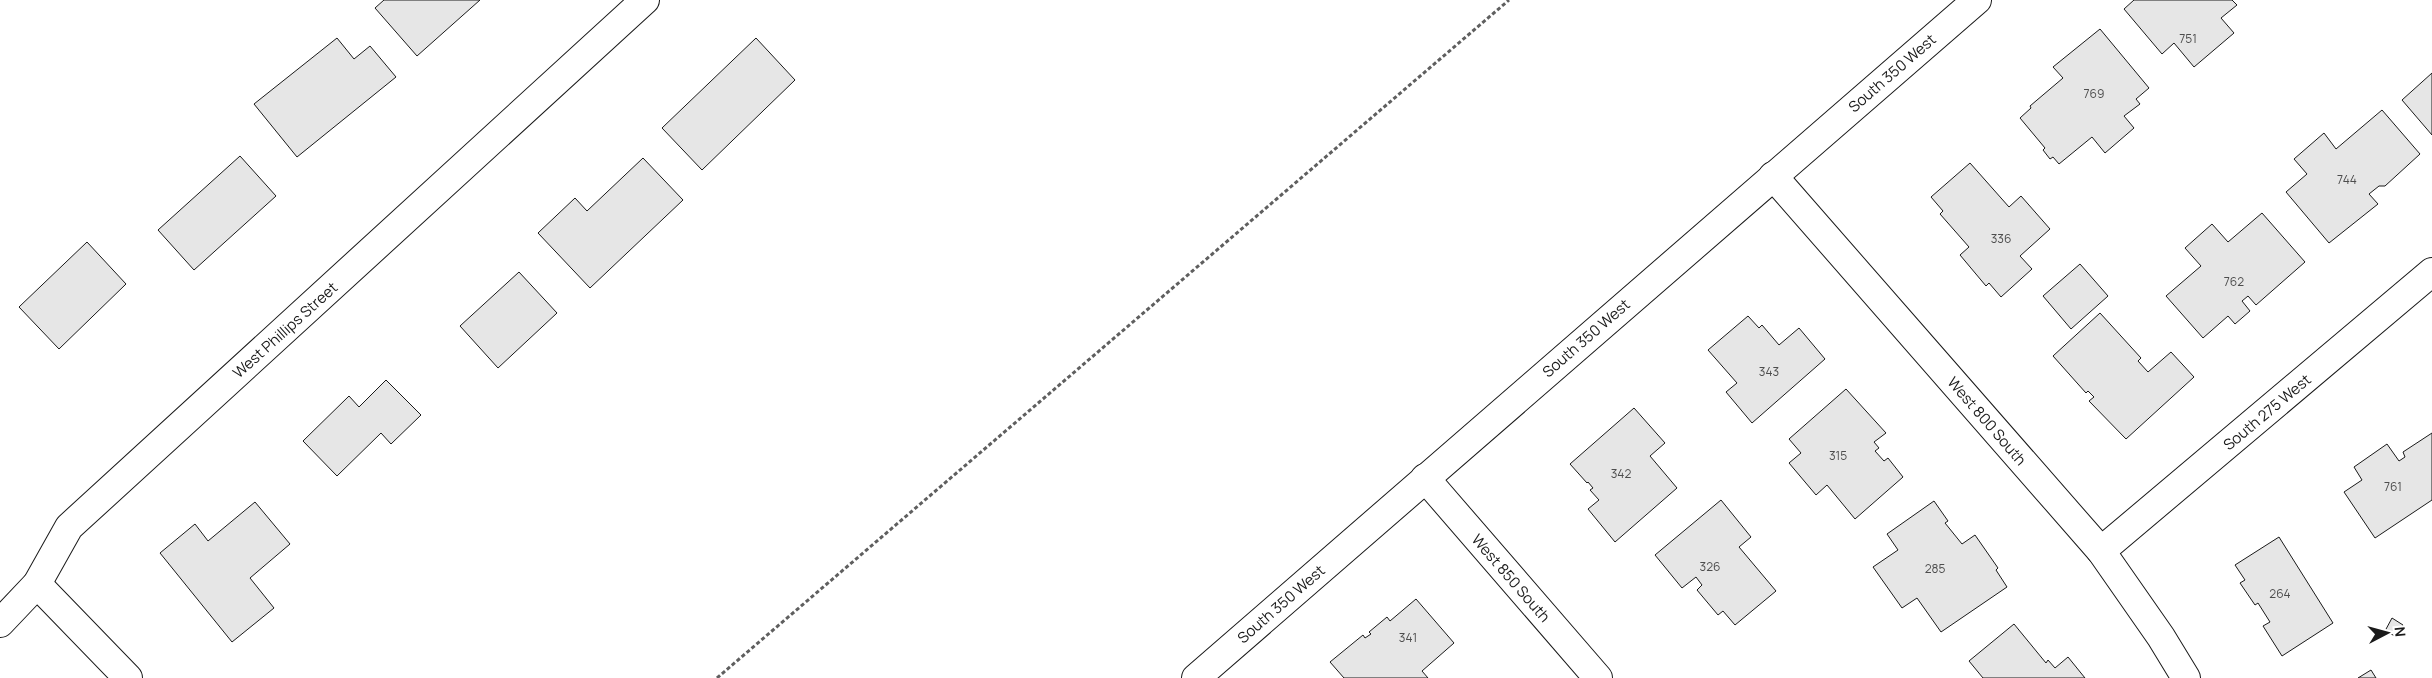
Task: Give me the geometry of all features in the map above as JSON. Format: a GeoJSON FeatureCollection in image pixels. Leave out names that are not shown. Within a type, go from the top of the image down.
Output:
{"type":"FeatureCollection","features":[{"type":"Feature","properties":{"kind":"street","name":"West Phillips Street"},"geometry":{"type":"LineString","coordinates":[[0,622],[37,584],[69,527],[645,0]]}},
{"type":"Feature","properties":{"kind":"street","name":"South 350 West"},"geometry":{"type":"LineString","coordinates":[[1196,678],[1977,0]]}},
{"type":"Feature","properties":{"kind":"street","name":"West 800 South"},"geometry":{"type":"LineString","coordinates":[[1773,176],[2100,551],[2161,637],[2186,678]]}},
{"type":"Feature","properties":{"kind":"street","name":"South 275 West"},"geometry":{"type":"LineString","coordinates":[[2100,551],[2429,282]]}},
{"type":"Feature","properties":{"kind":"street","name":"West 850 South"},"geometry":{"type":"LineString","coordinates":[[1425,478],[1598,678]]}},
{"type":"Feature","properties":{"kind":"street"},"geometry":{"type":"LineString","coordinates":[[37,584],[128,678]]}},
{"type":"Feature","properties":{"kind":"path"},"geometry":{"type":"LineString","coordinates":[[717,678],[1509,0]]}},
{"type":"Feature","properties":{"kind":"building"},"geometry":{"type":"Polygon","coordinates":[[[384,0],[480,0],[417,56],[375,8],[384,0]]]}},
{"type":"Feature","properties":{"kind":"building"},"geometry":{"type":"Polygon","coordinates":[[[2134,0],[2232,0],[2237,5],[2221,18],[2234,33],[2194,67],[2174,43],[2162,54],[2124,9],[2134,0]]]}},
{"type":"Feature","properties":{"kind":"building"},"geometry":{"type":"Polygon","coordinates":[[[2100,29],[2149,88],[2136,99],[2140,104],[2124,116],[2134,128],[2105,153],[2092,137],[2059,164],[2053,157],[2050,159],[2043,150],[2045,148],[2020,118],[2031,108],[2030,106],[2063,78],[2053,67],[2100,29]]]}},
{"type":"Feature","properties":{"kind":"building"},"geometry":{"type":"Polygon","coordinates":[[[337,38],[354,59],[370,46],[396,77],[297,157],[254,104],[337,38]]]}},
{"type":"Feature","properties":{"kind":"building"},"geometry":{"type":"Polygon","coordinates":[[[756,38],[795,80],[702,170],[662,128],[756,38]]]}},
{"type":"Feature","properties":{"kind":"building"},"geometry":{"type":"Polygon","coordinates":[[[2432,73],[2432,135],[2402,100],[2432,73]]]}},
{"type":"Feature","properties":{"kind":"building"},"geometry":{"type":"Polygon","coordinates":[[[2382,110],[2420,154],[2385,186],[2379,186],[2369,194],[2378,204],[2329,243],[2286,192],[2307,174],[2294,159],[2324,133],[2336,149],[2382,110]]]}},
{"type":"Feature","properties":{"kind":"building"},"geometry":{"type":"Polygon","coordinates":[[[240,156],[276,196],[194,270],[158,230],[240,156]]]}},
{"type":"Feature","properties":{"kind":"building"},"geometry":{"type":"Polygon","coordinates":[[[643,158],[683,200],[590,288],[538,233],[575,198],[587,211],[643,158]]]}},
{"type":"Feature","properties":{"kind":"building"},"geometry":{"type":"Polygon","coordinates":[[[1970,163],[2009,207],[2021,196],[2050,229],[2020,256],[2032,269],[2001,297],[1989,283],[1986,286],[1960,255],[1969,247],[1940,214],[1943,211],[1931,197],[1970,163]]]}},
{"type":"Feature","properties":{"kind":"building"},"geometry":{"type":"Polygon","coordinates":[[[2262,213],[2305,262],[2256,305],[2248,296],[2242,301],[2250,311],[2235,324],[2228,316],[2203,338],[2166,296],[2201,266],[2185,248],[2212,224],[2228,242],[2262,213]]]}},
{"type":"Feature","properties":{"kind":"building"},"geometry":{"type":"Polygon","coordinates":[[[87,242],[126,284],[59,349],[19,307],[87,242]]]}},
{"type":"Feature","properties":{"kind":"building"},"geometry":{"type":"Polygon","coordinates":[[[2080,264],[2108,296],[2071,329],[2043,296],[2080,264]]]}},
{"type":"Feature","properties":{"kind":"building"},"geometry":{"type":"Polygon","coordinates":[[[519,272],[557,313],[498,368],[460,326],[519,272]]]}},
{"type":"Feature","properties":{"kind":"building"},"geometry":{"type":"Polygon","coordinates":[[[2100,313],[2141,358],[2138,361],[2148,372],[2171,352],[2194,377],[2126,439],[2089,401],[2094,397],[2088,391],[2086,393],[2053,356],[2100,313]]]}},
{"type":"Feature","properties":{"kind":"building"},"geometry":{"type":"Polygon","coordinates":[[[1748,316],[1759,328],[1762,325],[1779,345],[1799,328],[1825,359],[1752,423],[1726,392],[1737,383],[1708,350],[1748,316]]]}},
{"type":"Feature","properties":{"kind":"building"},"geometry":{"type":"Polygon","coordinates":[[[386,380],[421,415],[391,444],[381,433],[337,476],[303,441],[349,396],[359,407],[386,380]]]}},
{"type":"Feature","properties":{"kind":"building"},"geometry":{"type":"Polygon","coordinates":[[[1846,389],[1886,433],[1874,442],[1879,448],[1875,451],[1884,461],[1888,458],[1903,477],[1855,519],[1827,485],[1816,495],[1789,463],[1801,453],[1789,439],[1846,389]]]}},
{"type":"Feature","properties":{"kind":"building"},"geometry":{"type":"Polygon","coordinates":[[[1634,408],[1665,443],[1650,456],[1677,488],[1615,542],[1588,509],[1599,500],[1590,490],[1593,488],[1570,464],[1634,408]]]}},
{"type":"Feature","properties":{"kind":"building"},"geometry":{"type":"Polygon","coordinates":[[[2432,433],[2432,500],[2375,538],[2344,492],[2362,480],[2354,467],[2387,444],[2399,461],[2405,457],[2403,452],[2432,433]]]}},
{"type":"Feature","properties":{"kind":"building"},"geometry":{"type":"Polygon","coordinates":[[[1721,500],[1751,537],[1739,547],[1776,591],[1735,625],[1723,611],[1718,615],[1697,590],[1702,585],[1696,577],[1682,588],[1655,555],[1721,500]]]}},
{"type":"Feature","properties":{"kind":"building"},"geometry":{"type":"Polygon","coordinates":[[[1934,501],[1948,521],[1945,523],[1962,544],[1975,535],[1998,568],[1996,570],[2007,587],[1941,632],[1917,598],[1902,608],[1873,567],[1898,550],[1887,534],[1934,501]]]}},
{"type":"Feature","properties":{"kind":"building"},"geometry":{"type":"Polygon","coordinates":[[[255,502],[290,544],[250,578],[274,608],[232,642],[160,553],[195,524],[208,541],[255,502]]]}},
{"type":"Feature","properties":{"kind":"building"},"geometry":{"type":"Polygon","coordinates":[[[2279,537],[2333,623],[2282,656],[2263,626],[2270,622],[2258,603],[2255,605],[2240,583],[2245,580],[2235,565],[2279,537]]]}},
{"type":"Feature","properties":{"kind":"building"},"geometry":{"type":"Polygon","coordinates":[[[1416,599],[1454,643],[1422,671],[1428,678],[1344,678],[1330,662],[1363,635],[1365,638],[1371,634],[1369,632],[1387,617],[1390,621],[1416,599]]]}},
{"type":"Feature","properties":{"kind":"building"},"geometry":{"type":"Polygon","coordinates":[[[2392,618],[2403,625],[2397,637],[2385,631],[2392,618]]]}},
{"type":"Feature","properties":{"kind":"building"},"geometry":{"type":"Polygon","coordinates":[[[2014,624],[2046,663],[2048,660],[2055,668],[2068,657],[2085,678],[1983,678],[1969,661],[2014,624]]]}},
{"type":"Feature","properties":{"kind":"building"},"geometry":{"type":"Polygon","coordinates":[[[2371,670],[2376,678],[2358,678],[2371,670]]]}}]}
